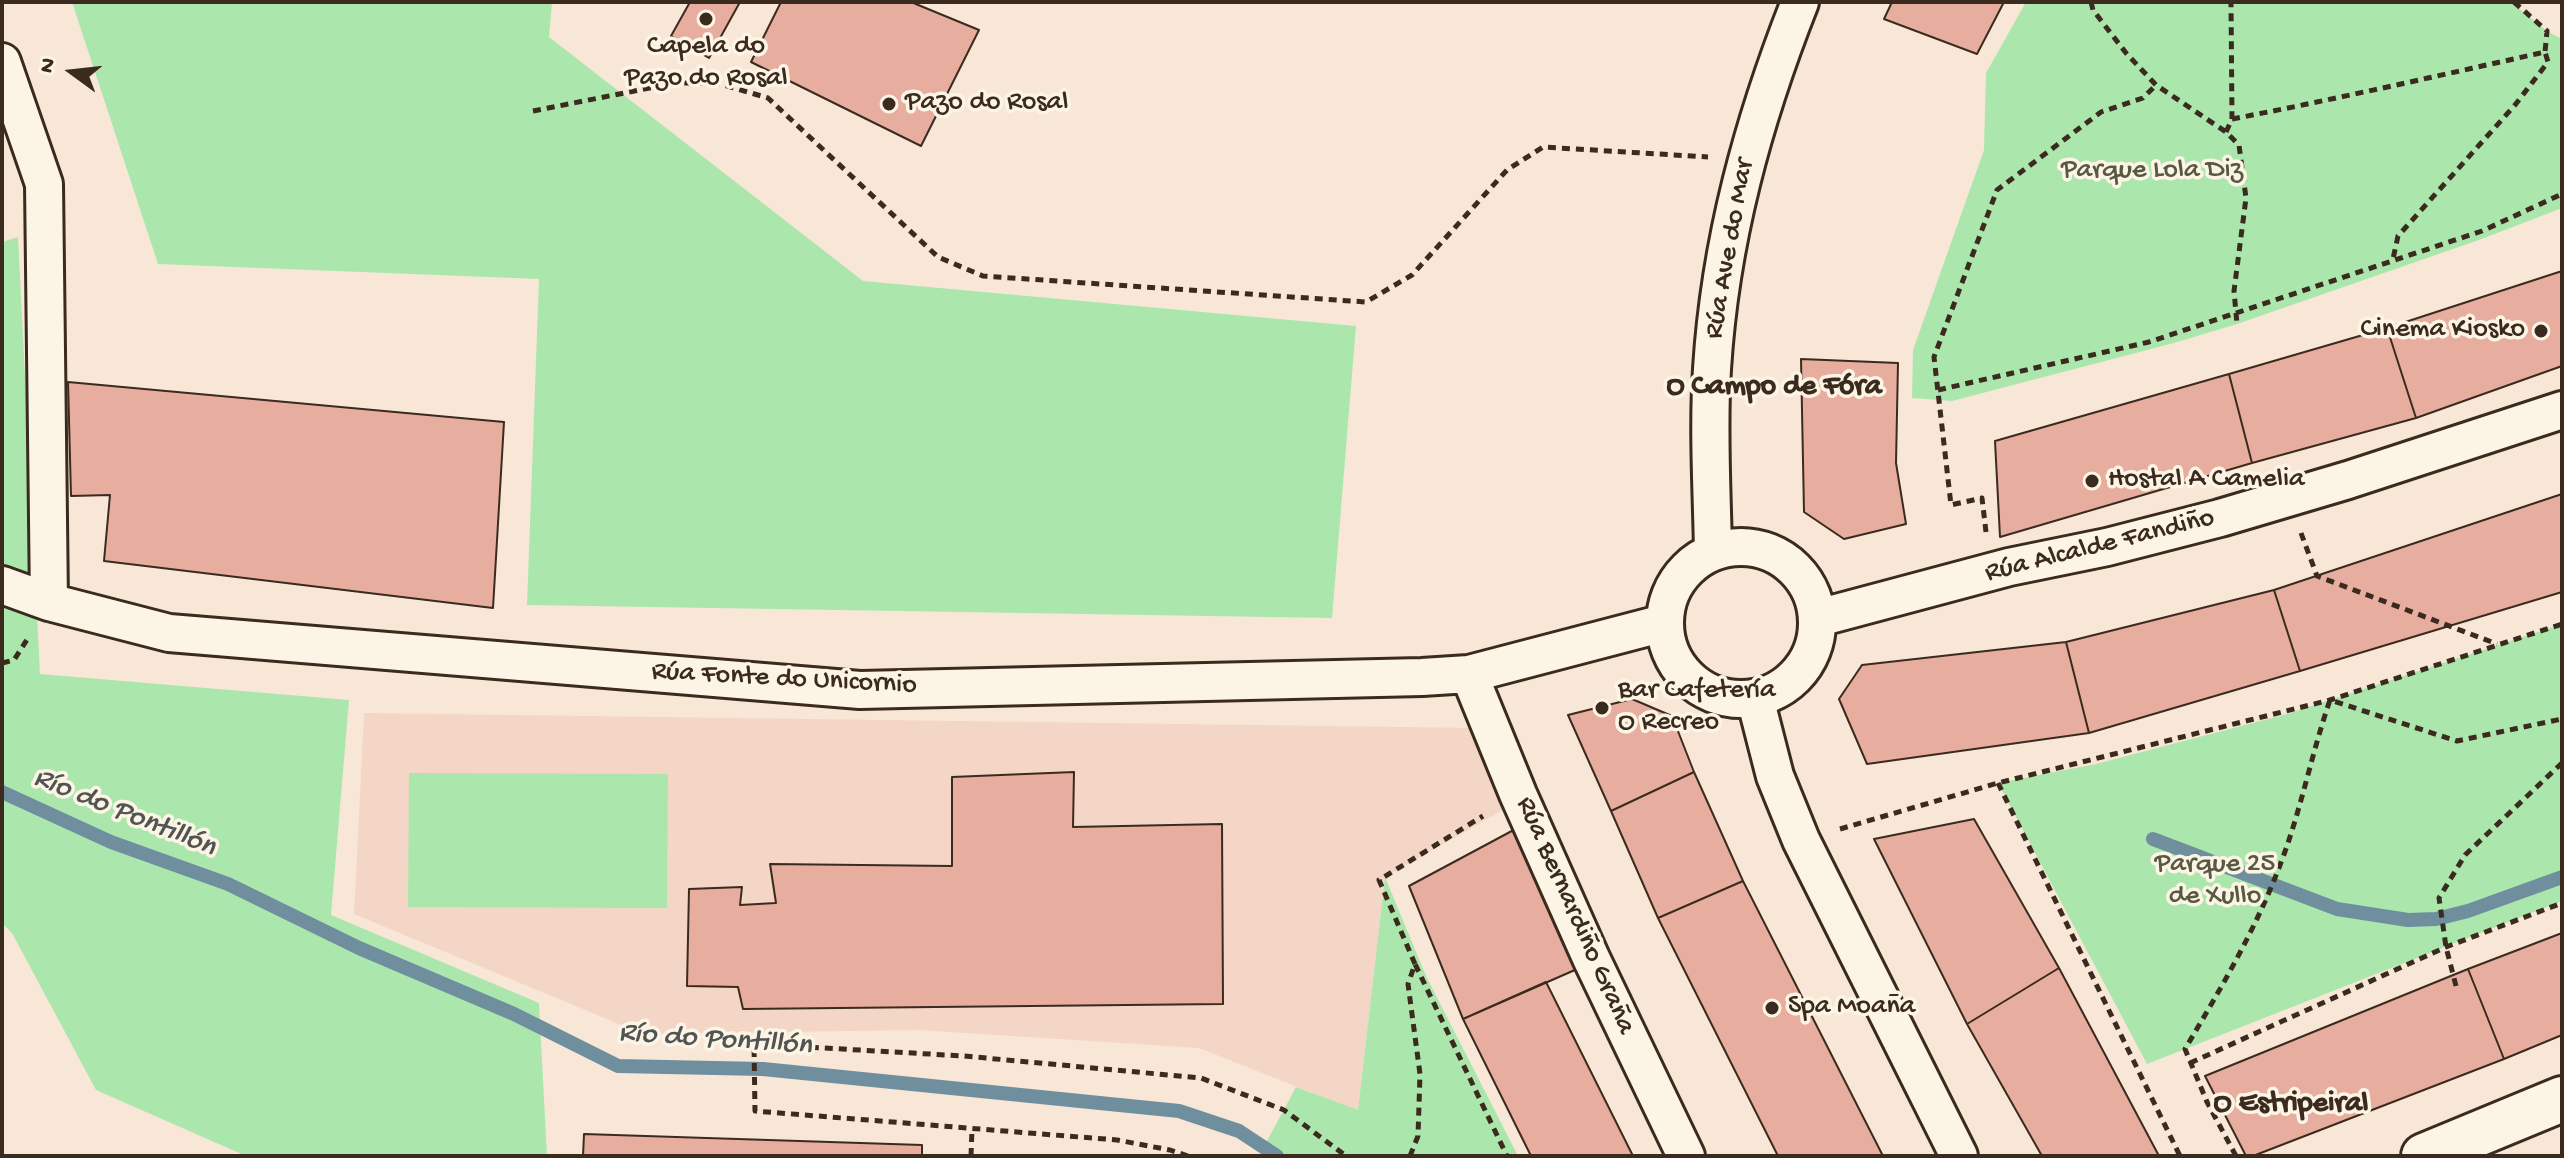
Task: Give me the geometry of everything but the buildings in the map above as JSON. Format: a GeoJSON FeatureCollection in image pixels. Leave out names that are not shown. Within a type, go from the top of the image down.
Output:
{"type":"FeatureCollection","features":[{"type":"Feature","properties":{"kind":"street","name":"Rúa Ave do Mar"},"geometry":{"type":"LineString","coordinates":[[1713,552],[1712,370],[1725,253],[1745,159],[1770,79],[1800,2]]}},
{"type":"Feature","properties":{"kind":"street"},"geometry":{"type":"LineString","coordinates":[[2,62],[44,184],[49,602]]}},
{"type":"Feature","properties":{"kind":"street","name":"Rúa Alcalde Fandiño"},"geometry":{"type":"LineString","coordinates":[[1818,618],[1991,573],[2107,547],[2288,498],[2562,410]]}},
{"type":"Feature","properties":{"kind":"street"},"geometry":{"type":"LineString","coordinates":[[1737,547],[1760,549],[1782,559],[1800,574],[1812,594],[1818,618],[1816,640],[1808,661],[1795,679],[1776,691],[1755,698],[1733,700],[1712,694],[1692,682],[1678,666],[1668,645],[1664,623],[1669,600],[1679,580],[1694,564],[1713,552],[1737,547]]}},
{"type":"Feature","properties":{"kind":"street","name":"Rúa Fonte do Unicornio"},"geometry":{"type":"LineString","coordinates":[[2,585],[49,602],[169,633],[860,690],[1469,674],[1664,623]]}},
{"type":"Feature","properties":{"kind":"street","name":"Rúa Bernardiño Graña"},"geometry":{"type":"LineString","coordinates":[[1469,674],[1591,958],[1686,1156]]}},
{"type":"Feature","properties":{"kind":"street"},"geometry":{"type":"LineString","coordinates":[[1755,698],[1775,776],[1801,840],[1959,1156]]}},
{"type":"Feature","properties":{"kind":"street"},"geometry":{"type":"LineString","coordinates":[[2424,1156],[2562,1099]]}},
{"type":"Feature","properties":{"kind":"path"},"geometry":{"type":"LineString","coordinates":[[2091,2],[2093,10],[2126,53],[2156,85],[2226,132],[2239,145],[2246,198],[2234,291],[2237,324]]}},
{"type":"Feature","properties":{"kind":"path"},"geometry":{"type":"LineString","coordinates":[[2226,132],[2232,119],[2231,2]]}},
{"type":"Feature","properties":{"kind":"path"},"geometry":{"type":"LineString","coordinates":[[2393,260],[2398,236],[2515,105],[2548,62],[2545,52],[2547,31],[2514,2]]}},
{"type":"Feature","properties":{"kind":"path"},"geometry":{"type":"LineString","coordinates":[[2232,119],[2545,52]]}},
{"type":"Feature","properties":{"kind":"path"},"geometry":{"type":"LineString","coordinates":[[533,111],[675,83],[717,83],[768,98],[938,257],[983,276],[1366,302],[1412,275],[1507,170],[1543,147],[1745,159]]}},
{"type":"Feature","properties":{"kind":"path"},"geometry":{"type":"LineString","coordinates":[[1991,573],[1982,498],[1951,505],[1934,357],[1997,190],[2101,112],[2143,98],[2156,85]]}},
{"type":"Feature","properties":{"kind":"path"},"geometry":{"type":"LineString","coordinates":[[1938,390],[2149,342],[2482,231],[2562,194]]}},
{"type":"Feature","properties":{"kind":"path"},"geometry":{"type":"LineString","coordinates":[[2288,498],[2317,576],[2498,645]]}},
{"type":"Feature","properties":{"kind":"path"},"geometry":{"type":"LineString","coordinates":[[1801,840],[1998,783],[2330,700],[2562,624]]}},
{"type":"Feature","properties":{"kind":"path"},"geometry":{"type":"LineString","coordinates":[[2330,700],[2457,741],[2562,719]]}},
{"type":"Feature","properties":{"kind":"path"},"geometry":{"type":"LineString","coordinates":[[2236,1156],[2207,1102],[2185,1049],[2224,984],[2280,866],[2303,799],[2316,742],[2330,700]]}},
{"type":"Feature","properties":{"kind":"path"},"geometry":{"type":"LineString","coordinates":[[2456,986],[2446,947],[2439,898],[2465,855],[2562,763]]}},
{"type":"Feature","properties":{"kind":"path"},"geometry":{"type":"LineString","coordinates":[[1998,783],[2180,1156]]}},
{"type":"Feature","properties":{"kind":"path"},"geometry":{"type":"LineString","coordinates":[[1507,1156],[1415,964],[1379,880],[1518,794]]}},
{"type":"Feature","properties":{"kind":"path"},"geometry":{"type":"LineString","coordinates":[[2190,1063],[2446,947],[2562,903]]}},
{"type":"Feature","properties":{"kind":"path"},"geometry":{"type":"LineString","coordinates":[[1410,1156],[1418,1136],[1420,1074],[1408,984],[1415,964]]}},
{"type":"Feature","properties":{"kind":"path"},"geometry":{"type":"LineString","coordinates":[[1188,1156],[1117,1140],[755,1111],[754,1044],[964,1056],[1201,1078],[1284,1110],[1346,1156]]}},
{"type":"Feature","properties":{"kind":"path"},"geometry":{"type":"LineString","coordinates":[[971,1156],[972,1129]]}},
{"type":"Feature","properties":{"kind":"shaded area"},"geometry":{"type":"Polygon","coordinates":[[[364,713],[1477,728],[1512,805],[1385,877],[1358,1111],[1199,1048],[919,1030],[643,1034],[354,914],[364,713]]]}},
{"type":"Feature","properties":{"kind":"green space"},"geometry":{"type":"Polygon","coordinates":[[[72,2],[552,2],[549,37],[863,281],[1356,326],[1332,618],[527,605],[539,279],[158,264],[72,2]]]}},
{"type":"Feature","properties":{"kind":"green space","name":"Parque Lola Diz"},"geometry":{"type":"Polygon","coordinates":[[[2026,2],[2511,2],[2562,39],[2562,208],[2479,240],[2174,343],[1952,401],[1912,398],[1913,350],[1984,150],[1986,73],[2026,2]]]}},
{"type":"Feature","properties":{"kind":"green space"},"geometry":{"type":"Polygon","coordinates":[[[18,237],[40,674],[349,700],[331,915],[539,1003],[547,1156],[246,1156],[96,1090],[12,933],[2,923],[2,242],[18,237]]]}},
{"type":"Feature","properties":{"kind":"green space","name":"Parque 25 de Xullo"},"geometry":{"type":"Polygon","coordinates":[[[2562,624],[2562,901],[2147,1064],[1998,783],[2096,764],[2287,714],[2562,624]]]}},
{"type":"Feature","properties":{"kind":"green space"},"geometry":{"type":"Polygon","coordinates":[[[409,773],[668,774],[667,908],[408,907],[409,773]]]}},
{"type":"Feature","properties":{"kind":"green space"},"geometry":{"type":"Polygon","coordinates":[[[1385,877],[1426,976],[1518,1156],[1259,1156],[1296,1087],[1358,1110],[1385,877]]]}},
{"type":"Feature","properties":{"kind":"waterway","name":"Río do Pontillón"},"geometry":{"type":"LineString","coordinates":[[2,792],[111,842],[228,884],[359,948],[514,1014],[618,1066],[763,1069],[1179,1111],[1239,1131],[1277,1156]]}},
{"type":"Feature","properties":{"kind":"waterway"},"geometry":{"type":"LineString","coordinates":[[2153,839],[2337,909],[2408,920],[2436,919],[2468,911],[2562,877]]}},
{"type":"Feature","properties":{"kind":"place","name":"Capela do Pazo do Rosal"},"geometry":{"type":"Point","coordinates":[706,19]}},
{"type":"Feature","properties":{"kind":"place","name":"Pazo do Rosal"},"geometry":{"type":"Point","coordinates":[889,104]}},
{"type":"Feature","properties":{"kind":"place","name":"Cinema Kiosko"},"geometry":{"type":"Point","coordinates":[2541,331]}},
{"type":"Feature","properties":{"kind":"place","name":"Hostal A Camelia"},"geometry":{"type":"Point","coordinates":[2092,481]}},
{"type":"Feature","properties":{"kind":"place","name":"Bar Cafetería O Recreo"},"geometry":{"type":"Point","coordinates":[1602,708]}},
{"type":"Feature","properties":{"kind":"place","name":"Spa Moaña"},"geometry":{"type":"Point","coordinates":[1772,1008]}},
{"type":"Feature","properties":{"kind":"district","name":"O Campo de Fóra"},"geometry":{"type":"Point","coordinates":[1774,388]}},
{"type":"Feature","properties":{"kind":"district","name":"O Estripeiral"},"geometry":{"type":"Point","coordinates":[2291,1105]}}]}
